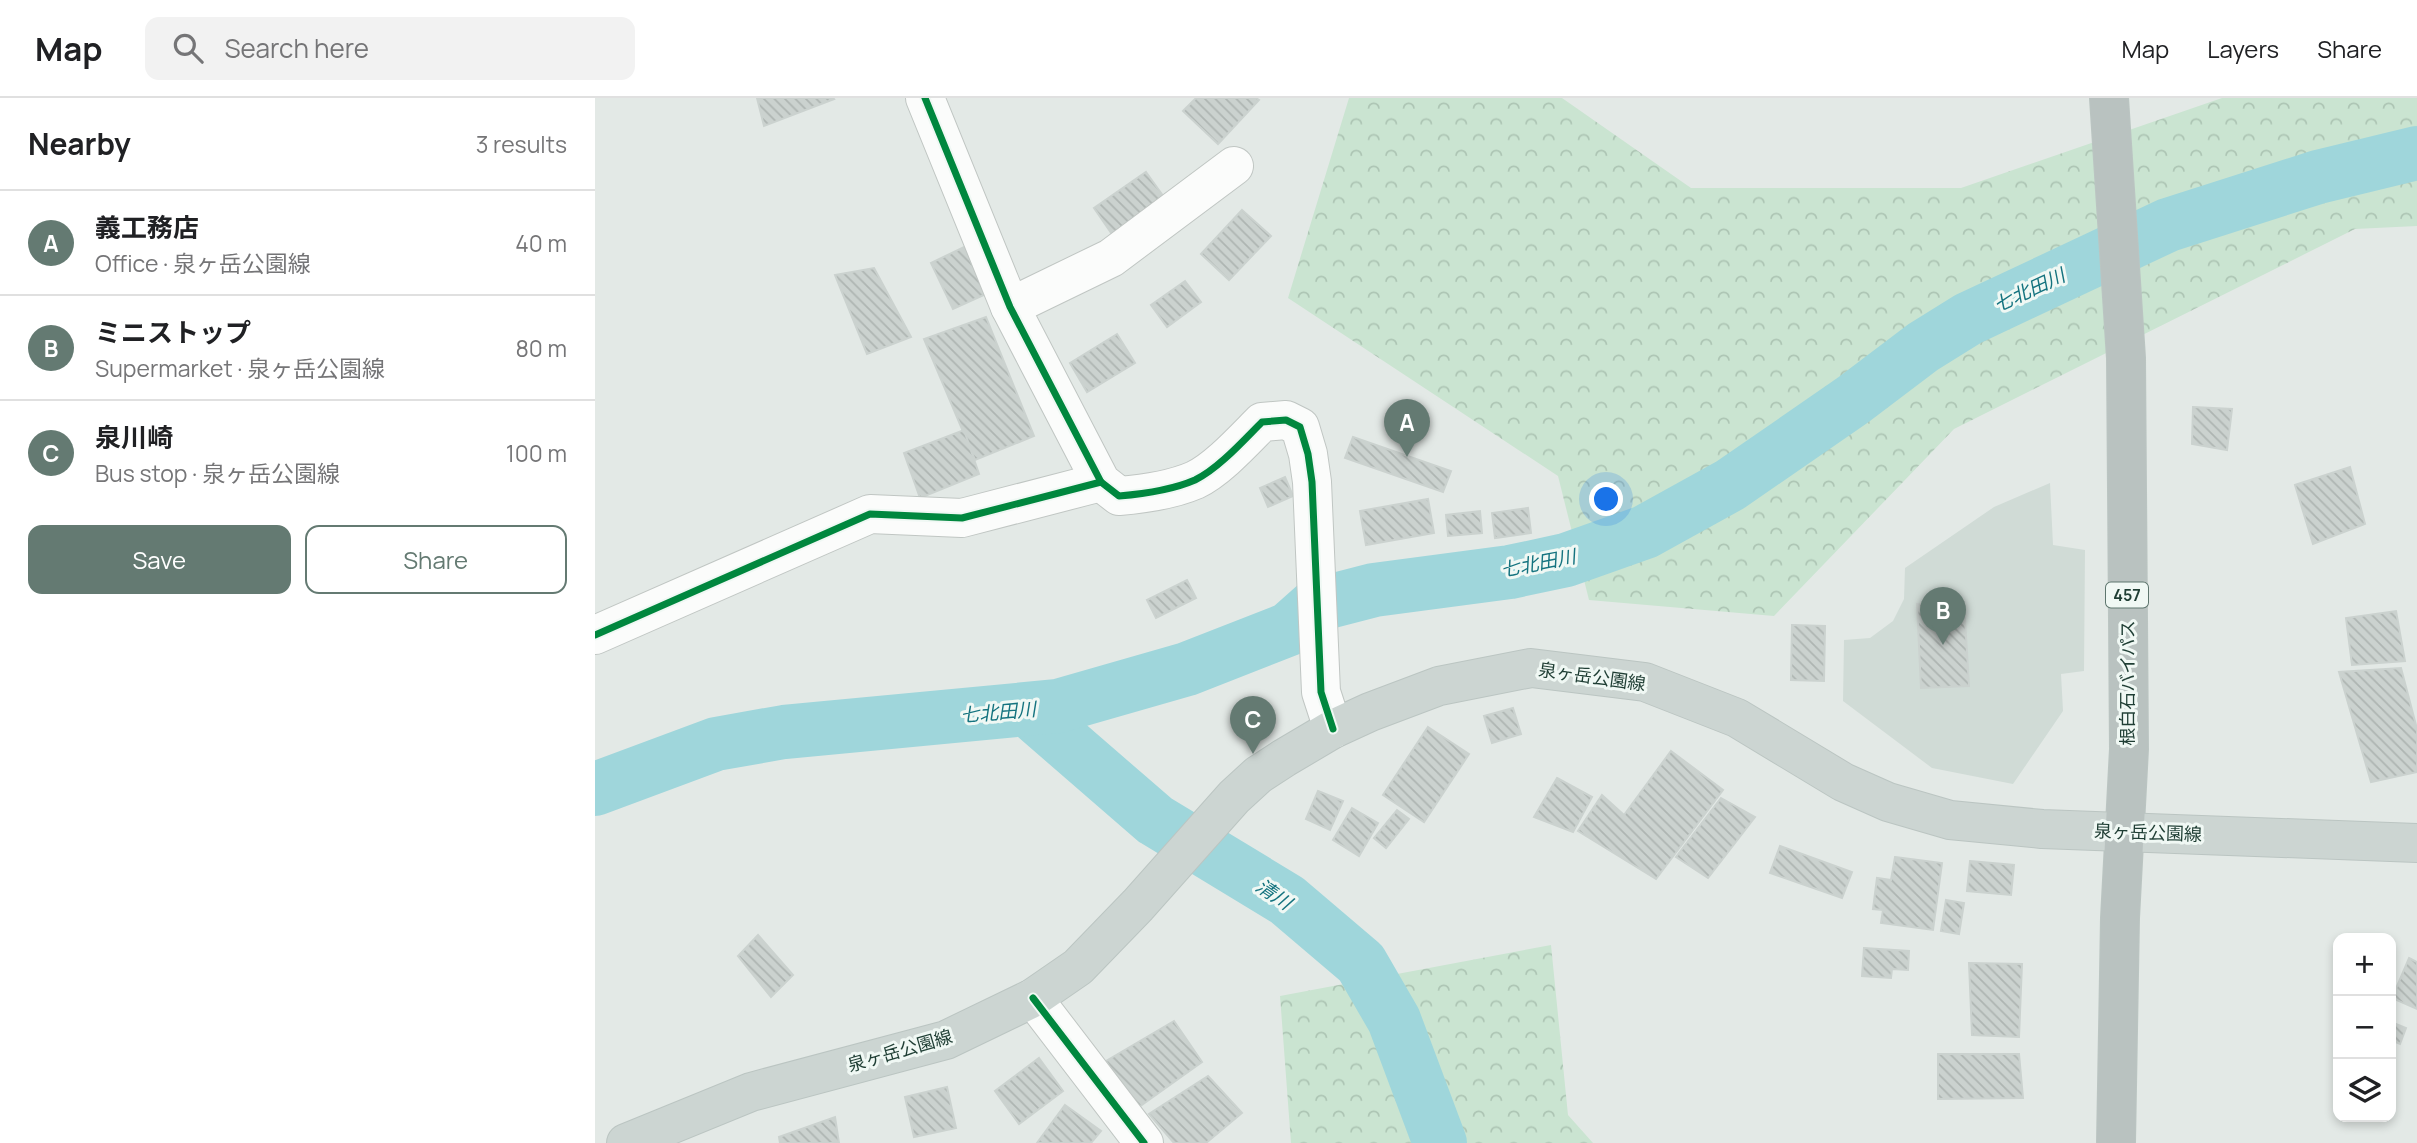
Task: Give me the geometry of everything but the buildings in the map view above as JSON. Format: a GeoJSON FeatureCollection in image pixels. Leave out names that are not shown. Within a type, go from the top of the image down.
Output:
{"type":"FeatureCollection","features":[{"type":"Feature","properties":{"kind":"highway","name":"根白石バイパス"},"geometry":{"type":"LineString","coordinates":[[2109,103],[2126,358],[2129,748],[2120,918],[2116,1143]]}},
{"type":"Feature","properties":{"kind":"main road","name":"泉ヶ岳公園線"},"geometry":{"type":"LineString","coordinates":[[625,1143],[751,1092],[946,1040],[1033,998],[1078,967],[1138,905],[1234,797],[1258,775],[1333,729],[1370,712],[1439,686],[1531,668],[1645,682],[1737,718],[1843,782],[1888,802],[1950,820],[2042,829],[2417,843]]}},
{"type":"Feature","properties":{"kind":"street"},"geometry":{"type":"LineString","coordinates":[[925,98],[1010,307],[1101,482],[1119,496],[1143,494],[1196,480],[1230,454],[1262,422],[1286,420],[1300,427],[1312,482],[1321,692],[1333,729]]}},
{"type":"Feature","properties":{"kind":"street"},"geometry":{"type":"LineString","coordinates":[[1010,307],[1111,258],[1234,166]]}},
{"type":"Feature","properties":{"kind":"street"},"geometry":{"type":"LineString","coordinates":[[595,635],[870,514],[962,518],[1101,482]]}},
{"type":"Feature","properties":{"kind":"street"},"geometry":{"type":"LineString","coordinates":[[1033,998],[1144,1143]]}},
{"type":"Feature","properties":{"kind":"shaded area"},"geometry":{"type":"Polygon","coordinates":[[[2050,483],[2053,545],[2085,550],[2084,671],[2061,674],[2063,711],[2013,784],[1932,768],[1843,701],[1844,640],[1870,638],[1893,621],[1904,599],[1905,568],[1994,507],[2050,483]]]}},
{"type":"Feature","properties":{"kind":"green space"},"geometry":{"type":"Polygon","coordinates":[[[1349,98],[1562,98],[1691,188],[1961,188],[2222,98],[2417,98],[2417,226],[2355,229],[1954,429],[1774,616],[1589,600],[1558,476],[1288,298],[1349,98]]]}},
{"type":"Feature","properties":{"kind":"green space"},"geometry":{"type":"Polygon","coordinates":[[[1551,945],[1568,1115],[1593,1143],[1291,1143],[1280,996],[1551,945]]]}},
{"type":"Feature","properties":{"kind":"waterway","name":"七北田川"},"geometry":{"type":"LineString","coordinates":[[595,789],[716,744],[784,732],[1058,706],[1187,669],[1289,629],[1316,605],[1374,590],[1510,572],[1566,560],[1645,532],[1730,485],[1853,400],[1923,347],[1968,319],[2168,225],[2318,177],[2417,153]]}},
{"type":"Feature","properties":{"kind":"waterway","name":"清川"},"geometry":{"type":"LineString","coordinates":[[1028,710],[1155,820],[1287,900],[1361,963],[1394,1020],[1440,1143]]}},
{"type":"Feature","properties":{"kind":"cycle path"},"geometry":{"type":"LineString","coordinates":[[925,98],[1010,307],[1101,482],[1119,496],[1177,486],[1195,480],[1213,469],[1262,422],[1286,420],[1300,427],[1312,482],[1321,692],[1333,729]]}},
{"type":"Feature","properties":{"kind":"cycle path"},"geometry":{"type":"LineString","coordinates":[[595,635],[870,514],[962,518],[1101,482]]}},
{"type":"Feature","properties":{"kind":"cycle path"},"geometry":{"type":"LineString","coordinates":[[1033,998],[1144,1143]]}},
{"type":"Feature","properties":{"kind":"place","name":"義工務店"},"geometry":{"type":"Point","coordinates":[1407,457]}},
{"type":"Feature","properties":{"kind":"place","name":"ミニストップ"},"geometry":{"type":"Point","coordinates":[1943,645]}},
{"type":"Feature","properties":{"kind":"place","name":"泉川崎"},"geometry":{"type":"Point","coordinates":[1253,754]}}]}
